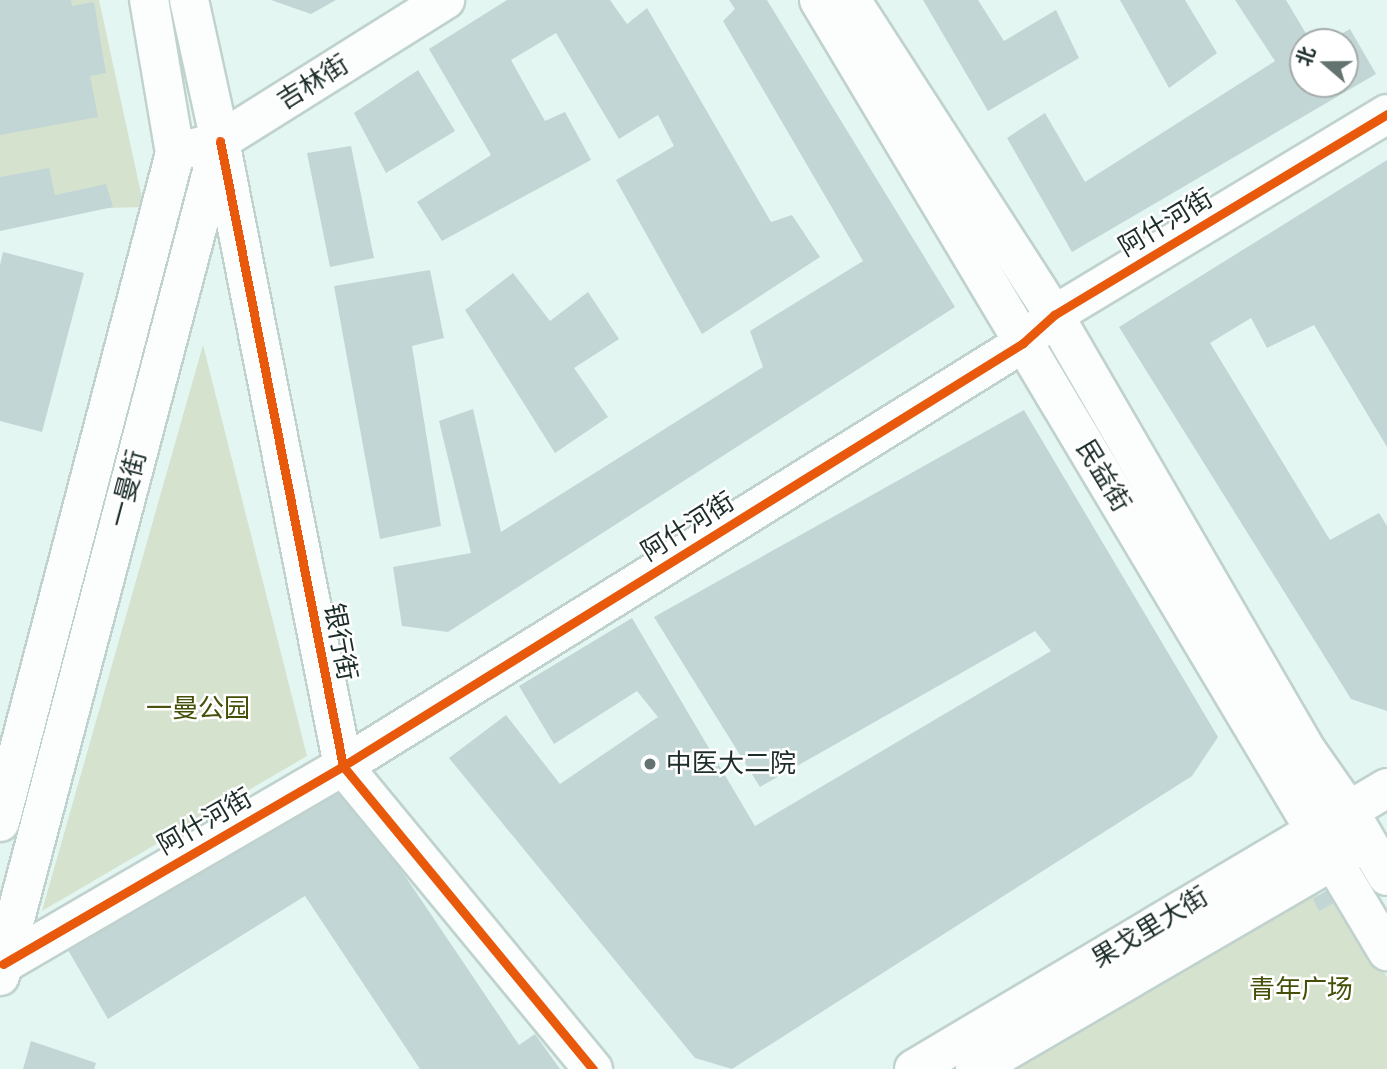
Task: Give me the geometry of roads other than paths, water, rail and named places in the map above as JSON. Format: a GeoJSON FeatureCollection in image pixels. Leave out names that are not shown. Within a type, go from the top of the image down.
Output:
{"type":"FeatureCollection","features":[{"type":"Feature","properties":{"kind":"main road","name":"一曼街"},"geometry":{"type":"LineString","coordinates":[[0,822],[175,153],[149,0]]}},
{"type":"Feature","properties":{"kind":"main road","name":"一曼街"},"geometry":{"type":"LineString","coordinates":[[2,970],[220,141],[188,0]]}},
{"type":"Feature","properties":{"kind":"main road","name":"吉林街"},"geometry":{"type":"LineString","coordinates":[[175,153],[220,141],[445,0]]}},
{"type":"Feature","properties":{"kind":"main road","name":"民益街"},"geometry":{"type":"LineString","coordinates":[[819,0],[1387,951]]}},
{"type":"Feature","properties":{"kind":"main road","name":"民益街"},"geometry":{"type":"LineString","coordinates":[[851,0],[1054,315],[1304,747],[1368,827],[1387,876]]}},
{"type":"Feature","properties":{"kind":"main road","name":"阿什河街"},"geometry":{"type":"LineString","coordinates":[[2,970],[343,766],[1023,343],[1054,315],[1387,114]]}},
{"type":"Feature","properties":{"kind":"main road","name":"银行街"},"geometry":{"type":"LineString","coordinates":[[220,141],[343,766],[593,1069]]}},
{"type":"Feature","properties":{"kind":"main road","name":"果戈里大街"},"geometry":{"type":"LineString","coordinates":[[914,1069],[1323,844],[1368,827],[1387,788]]}},
{"type":"Feature","properties":{"kind":"main road","name":"果戈里大街"},"geometry":{"type":"LineString","coordinates":[[975,1069],[1323,844]]}},
{"type":"Feature","properties":{"kind":"place","name":"中医大二院"},"geometry":{"type":"Point","coordinates":[650,764]}},
{"type":"Feature","properties":{"kind":"park label","name":"一曼公园"},"geometry":{"type":"Point","coordinates":[198,709]}},
{"type":"Feature","properties":{"kind":"park label","name":"青年广场"},"geometry":{"type":"Point","coordinates":[1301,990]}}]}
